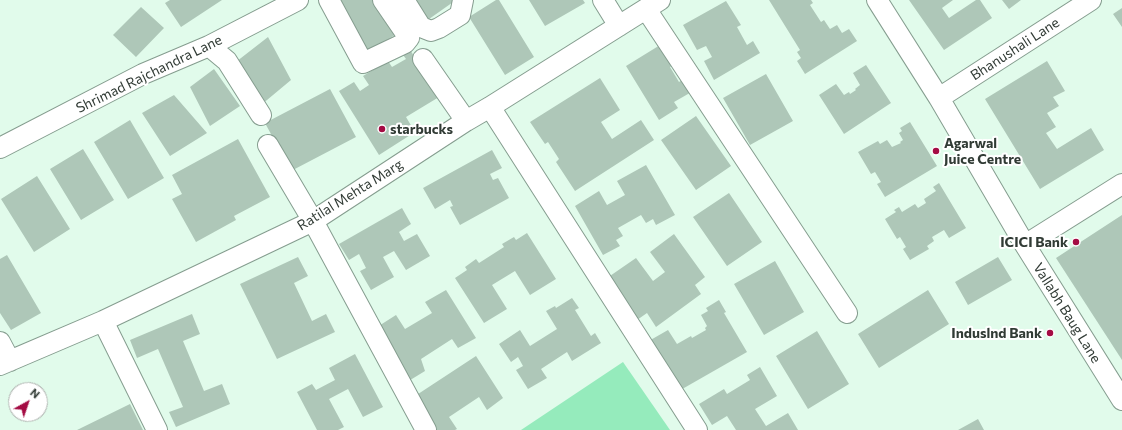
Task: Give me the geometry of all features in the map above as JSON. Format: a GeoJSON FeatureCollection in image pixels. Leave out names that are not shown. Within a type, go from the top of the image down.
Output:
{"type":"FeatureCollection","features":[{"type":"Feature","properties":{"kind":"street","name":"Shrimad Rajchandra Lane"},"geometry":{"type":"LineString","coordinates":[[0,148],[143,74],[209,46],[298,0]]}},
{"type":"Feature","properties":{"kind":"street"},"geometry":{"type":"LineString","coordinates":[[329,0],[363,63],[405,43],[408,38],[383,0]]}},
{"type":"Feature","properties":{"kind":"street"},"geometry":{"type":"LineString","coordinates":[[404,0],[421,27],[431,31],[439,28],[460,15],[463,0]]}},
{"type":"Feature","properties":{"kind":"street"},"geometry":{"type":"LineString","coordinates":[[603,0],[619,26]]}},
{"type":"Feature","properties":{"kind":"street","name":"Vallabh Baug Lane"},"geometry":{"type":"LineString","coordinates":[[876,0],[939,98],[1025,245],[1122,400]]}},
{"type":"Feature","properties":{"kind":"street","name":"Bhanushali Lane"},"geometry":{"type":"LineString","coordinates":[[939,98],[1091,0]]}},
{"type":"Feature","properties":{"kind":"street"},"geometry":{"type":"LineString","coordinates":[[653,4],[847,313]]}},
{"type":"Feature","properties":{"kind":"street","name":"Ratilal Mehta Marg"},"geometry":{"type":"LineString","coordinates":[[5,363],[104,321],[313,221],[466,121],[653,4]]}},
{"type":"Feature","properties":{"kind":"street"},"geometry":{"type":"LineString","coordinates":[[209,46],[227,61],[261,115]]}},
{"type":"Feature","properties":{"kind":"street"},"geometry":{"type":"LineString","coordinates":[[423,59],[466,121]]}},
{"type":"Feature","properties":{"kind":"street"},"geometry":{"type":"LineString","coordinates":[[490,107],[697,430]]}},
{"type":"Feature","properties":{"kind":"street"},"geometry":{"type":"LineString","coordinates":[[268,145],[313,221],[426,430]]}},
{"type":"Feature","properties":{"kind":"street"},"geometry":{"type":"LineString","coordinates":[[1025,245],[1122,184]]}},
{"type":"Feature","properties":{"kind":"street"},"geometry":{"type":"LineString","coordinates":[[104,321],[157,430]]}},
{"type":"Feature","properties":{"kind":"street"},"geometry":{"type":"LineString","coordinates":[[0,342],[5,363]]}},
{"type":"Feature","properties":{"kind":"green space"},"geometry":{"type":"Polygon","coordinates":[[[623,362],[670,430],[521,430],[623,362]]]}},
{"type":"Feature","properties":{"kind":"building"},"geometry":{"type":"Polygon","coordinates":[[[170,0],[222,0],[181,27],[165,3],[170,0]]]}},
{"type":"Feature","properties":{"kind":"building"},"geometry":{"type":"Polygon","coordinates":[[[338,0],[379,0],[398,33],[366,53],[338,0]]]}},
{"type":"Feature","properties":{"kind":"building"},"geometry":{"type":"Polygon","coordinates":[[[407,0],[456,0],[422,24],[407,0]]]}},
{"type":"Feature","properties":{"kind":"building"},"geometry":{"type":"Polygon","coordinates":[[[496,0],[499,0],[534,57],[505,75],[469,17],[496,0]]]}},
{"type":"Feature","properties":{"kind":"building"},"geometry":{"type":"Polygon","coordinates":[[[529,0],[583,0],[585,3],[545,26],[529,0]]]}},
{"type":"Feature","properties":{"kind":"building"},"geometry":{"type":"Polygon","coordinates":[[[769,0],[811,0],[813,3],[810,5],[821,22],[824,20],[830,29],[837,25],[842,33],[849,29],[857,41],[805,74],[797,61],[801,58],[797,52],[800,50],[769,0]]]}},
{"type":"Feature","properties":{"kind":"building"},"geometry":{"type":"Polygon","coordinates":[[[909,0],[953,0],[942,8],[949,18],[976,0],[980,0],[992,18],[944,50],[909,0]]]}},
{"type":"Feature","properties":{"kind":"building"},"geometry":{"type":"Polygon","coordinates":[[[1002,0],[1021,0],[1009,9],[1002,0]]]}},
{"type":"Feature","properties":{"kind":"building"},"geometry":{"type":"Polygon","coordinates":[[[726,1],[741,25],[737,27],[747,45],[753,41],[760,53],[714,80],[704,61],[712,57],[706,46],[697,50],[683,25],[726,1]]]}},
{"type":"Feature","properties":{"kind":"building"},"geometry":{"type":"Polygon","coordinates":[[[141,7],[164,28],[136,57],[113,35],[141,7]]]}},
{"type":"Feature","properties":{"kind":"building"},"geometry":{"type":"Polygon","coordinates":[[[1122,8],[1122,27],[1113,14],[1122,8]]]}},
{"type":"Feature","properties":{"kind":"building"},"geometry":{"type":"Polygon","coordinates":[[[268,37],[291,80],[261,105],[232,65],[268,37]]]}},
{"type":"Feature","properties":{"kind":"building"},"geometry":{"type":"Polygon","coordinates":[[[665,42],[677,62],[670,67],[679,82],[687,77],[695,90],[674,102],[678,108],[659,120],[626,66],[665,42]]]}},
{"type":"Feature","properties":{"kind":"building"},"geometry":{"type":"Polygon","coordinates":[[[409,48],[439,97],[406,117],[415,132],[379,155],[339,91],[354,82],[360,91],[369,85],[363,76],[388,61],[392,67],[406,59],[401,52],[409,48]]]}},
{"type":"Feature","properties":{"kind":"building"},"geometry":{"type":"Polygon","coordinates":[[[1047,61],[1065,91],[1053,97],[1059,106],[1047,113],[1056,127],[1046,133],[1057,149],[1091,128],[1104,150],[1040,189],[985,99],[1047,61]]]}},
{"type":"Feature","properties":{"kind":"building"},"geometry":{"type":"Polygon","coordinates":[[[866,65],[891,103],[844,134],[819,95],[836,84],[844,95],[849,92],[850,94],[860,85],[853,73],[866,65]]]}},
{"type":"Feature","properties":{"kind":"building"},"geometry":{"type":"Polygon","coordinates":[[[214,69],[240,106],[210,126],[190,87],[214,69]]]}},
{"type":"Feature","properties":{"kind":"building"},"geometry":{"type":"Polygon","coordinates":[[[766,74],[793,121],[750,145],[723,98],[766,74]]]}},
{"type":"Feature","properties":{"kind":"building"},"geometry":{"type":"Polygon","coordinates":[[[600,78],[620,110],[601,122],[612,139],[641,120],[654,140],[575,191],[556,162],[559,159],[548,142],[545,144],[530,122],[600,78]]]}},
{"type":"Feature","properties":{"kind":"building"},"geometry":{"type":"Polygon","coordinates":[[[330,89],[356,137],[291,171],[265,123],[330,89]]]}},
{"type":"Feature","properties":{"kind":"building"},"geometry":{"type":"Polygon","coordinates":[[[174,95],[207,133],[170,156],[142,113],[174,95]]]}},
{"type":"Feature","properties":{"kind":"building"},"geometry":{"type":"Polygon","coordinates":[[[696,116],[731,166],[696,190],[661,140],[696,116]]]}},
{"type":"Feature","properties":{"kind":"building"},"geometry":{"type":"Polygon","coordinates":[[[130,120],[164,178],[128,199],[94,142],[130,120]]]}},
{"type":"Feature","properties":{"kind":"building"},"geometry":{"type":"Polygon","coordinates":[[[910,122],[937,166],[885,197],[877,184],[881,182],[875,172],[871,174],[858,152],[878,141],[880,144],[887,140],[892,147],[901,143],[900,142],[903,140],[899,133],[902,131],[900,128],[910,122]]]}},
{"type":"Feature","properties":{"kind":"building"},"geometry":{"type":"Polygon","coordinates":[[[238,139],[270,197],[234,216],[236,220],[196,242],[172,199],[182,194],[172,175],[238,139]]]}},
{"type":"Feature","properties":{"kind":"building"},"geometry":{"type":"Polygon","coordinates":[[[83,149],[114,200],[81,220],[50,169],[83,149]]]}},
{"type":"Feature","properties":{"kind":"building"},"geometry":{"type":"Polygon","coordinates":[[[492,150],[502,168],[490,174],[493,180],[498,178],[509,198],[460,225],[450,207],[453,206],[450,200],[435,209],[423,188],[492,150]]]}},
{"type":"Feature","properties":{"kind":"building"},"geometry":{"type":"Polygon","coordinates":[[[646,165],[675,215],[656,225],[653,219],[646,223],[641,215],[618,228],[623,236],[616,240],[620,246],[603,255],[575,206],[599,191],[607,205],[625,195],[617,181],[646,165]]]}},
{"type":"Feature","properties":{"kind":"building"},"geometry":{"type":"Polygon","coordinates":[[[37,176],[70,229],[34,252],[1,199],[37,176]]]}},
{"type":"Feature","properties":{"kind":"building"},"geometry":{"type":"Polygon","coordinates":[[[939,183],[966,228],[949,238],[944,230],[932,237],[934,241],[927,246],[929,249],[910,260],[903,249],[906,247],[900,237],[897,239],[885,219],[896,212],[894,210],[899,207],[902,212],[915,204],[918,208],[926,203],[924,199],[936,191],[933,187],[939,183]]]}},
{"type":"Feature","properties":{"kind":"building"},"geometry":{"type":"Polygon","coordinates":[[[729,193],[762,242],[727,266],[693,217],[729,193]]]}},
{"type":"Feature","properties":{"kind":"building"},"geometry":{"type":"Polygon","coordinates":[[[402,208],[411,224],[399,232],[404,241],[417,234],[430,256],[406,270],[394,251],[383,257],[394,277],[371,290],[360,271],[366,268],[359,254],[349,260],[339,244],[402,208]]]}},
{"type":"Feature","properties":{"kind":"building"},"geometry":{"type":"Polygon","coordinates":[[[1122,215],[1122,360],[1056,258],[1122,215]]]}},
{"type":"Feature","properties":{"kind":"building"},"geometry":{"type":"Polygon","coordinates":[[[527,233],[556,279],[530,295],[515,271],[492,285],[507,309],[484,323],[455,278],[467,270],[465,267],[476,259],[479,263],[504,247],[502,244],[514,237],[516,240],[527,233]]]}},
{"type":"Feature","properties":{"kind":"building"},"geometry":{"type":"Polygon","coordinates":[[[674,234],[705,277],[695,285],[701,294],[656,327],[647,313],[637,320],[607,278],[636,258],[653,281],[665,272],[650,252],[674,234]]]}},
{"type":"Feature","properties":{"kind":"building"},"geometry":{"type":"Polygon","coordinates":[[[7,255],[41,313],[11,330],[0,313],[0,259],[7,255]]]}},
{"type":"Feature","properties":{"kind":"building"},"geometry":{"type":"Polygon","coordinates":[[[298,257],[308,276],[294,283],[312,321],[326,314],[335,332],[277,359],[240,284],[298,257]]]}},
{"type":"Feature","properties":{"kind":"building"},"geometry":{"type":"Polygon","coordinates":[[[998,257],[1012,280],[968,305],[955,282],[998,257]]]}},
{"type":"Feature","properties":{"kind":"building"},"geometry":{"type":"Polygon","coordinates":[[[775,261],[804,312],[764,335],[734,284],[775,261]]]}},
{"type":"Feature","properties":{"kind":"building"},"geometry":{"type":"Polygon","coordinates":[[[446,290],[476,338],[458,348],[452,339],[421,359],[425,371],[407,382],[374,329],[396,315],[405,329],[432,313],[425,302],[446,290]]]}},
{"type":"Feature","properties":{"kind":"building"},"geometry":{"type":"Polygon","coordinates":[[[928,290],[949,324],[879,368],[858,334],[928,290]]]}},
{"type":"Feature","properties":{"kind":"building"},"geometry":{"type":"Polygon","coordinates":[[[572,298],[579,308],[575,310],[591,336],[595,333],[601,343],[572,361],[567,352],[541,369],[547,378],[528,389],[516,370],[523,366],[518,357],[511,362],[499,344],[520,330],[530,346],[557,329],[546,311],[555,306],[556,308],[572,298]]]}},
{"type":"Feature","properties":{"kind":"building"},"geometry":{"type":"Polygon","coordinates":[[[719,300],[726,312],[724,313],[747,352],[677,392],[670,369],[662,356],[657,358],[647,342],[668,330],[677,344],[706,330],[705,328],[707,326],[701,315],[708,311],[706,308],[719,300]]]}},
{"type":"Feature","properties":{"kind":"building"},"geometry":{"type":"Polygon","coordinates":[[[192,314],[200,334],[183,341],[204,391],[222,384],[230,404],[176,427],[169,412],[183,407],[158,349],[137,358],[130,340],[192,314]]]}},
{"type":"Feature","properties":{"kind":"building"},"geometry":{"type":"Polygon","coordinates":[[[817,331],[849,384],[808,409],[776,356],[817,331]]]}},
{"type":"Feature","properties":{"kind":"building"},"geometry":{"type":"Polygon","coordinates":[[[355,354],[383,407],[363,417],[348,389],[329,399],[344,427],[338,430],[317,430],[297,392],[312,384],[316,390],[335,380],[329,368],[355,354]]]}},
{"type":"Feature","properties":{"kind":"building"},"geometry":{"type":"Polygon","coordinates":[[[476,356],[503,398],[487,410],[479,397],[449,417],[457,429],[433,430],[412,398],[476,356]]]}},
{"type":"Feature","properties":{"kind":"building"},"geometry":{"type":"Polygon","coordinates":[[[760,367],[777,396],[755,409],[766,426],[788,413],[798,430],[736,430],[727,416],[712,425],[699,404],[724,389],[727,394],[750,380],[747,375],[760,367]]]}},
{"type":"Feature","properties":{"kind":"building"},"geometry":{"type":"Polygon","coordinates":[[[130,404],[143,430],[77,430],[130,404]]]}},
{"type":"Feature","properties":{"kind":"building"},"geometry":{"type":"Polygon","coordinates":[[[978,419],[984,430],[958,430],[978,419]]]}},
{"type":"Feature","properties":{"kind":"place","name":"starbucks"},"geometry":{"type":"Point","coordinates":[382,129]}},
{"type":"Feature","properties":{"kind":"place","name":"Agarwal Juice Centre"},"geometry":{"type":"Point","coordinates":[936,151]}},
{"type":"Feature","properties":{"kind":"place","name":"ICICI Bank"},"geometry":{"type":"Point","coordinates":[1076,242]}},
{"type":"Feature","properties":{"kind":"place","name":"Induslnd Bank"},"geometry":{"type":"Point","coordinates":[1050,333]}}]}
